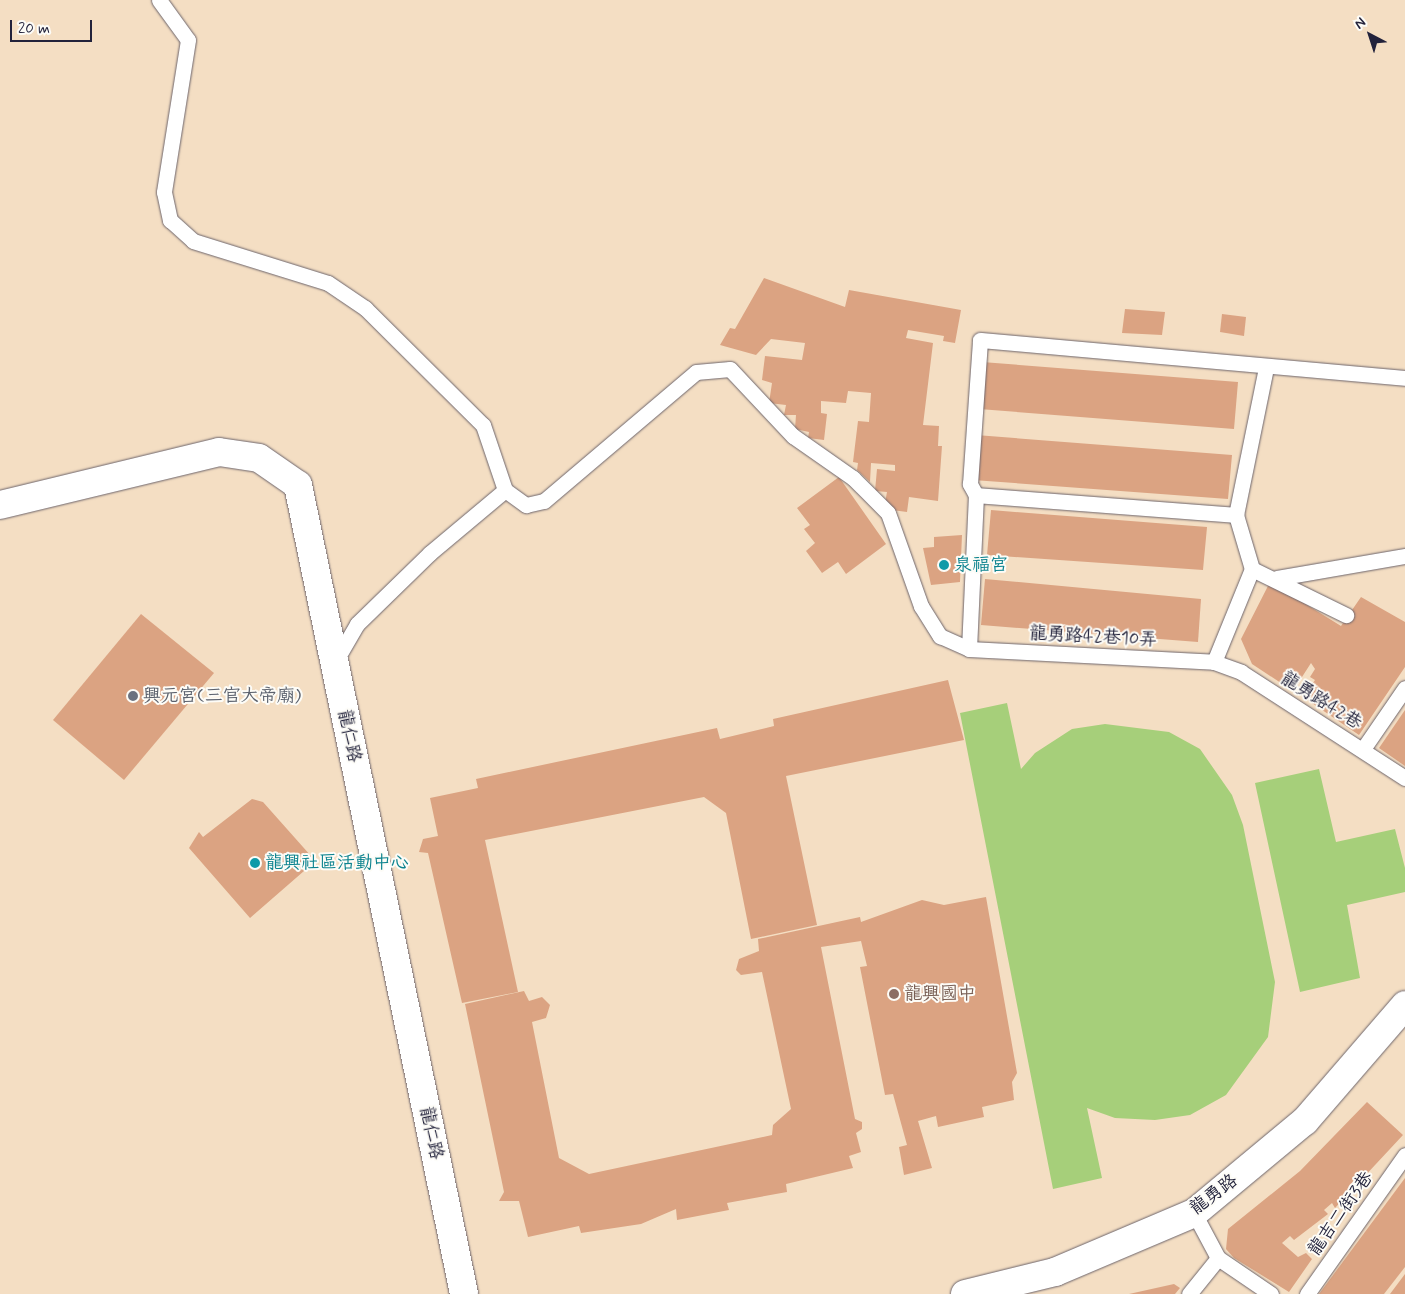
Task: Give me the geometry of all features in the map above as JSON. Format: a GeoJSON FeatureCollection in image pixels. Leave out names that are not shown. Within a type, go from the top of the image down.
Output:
{"type":"FeatureCollection","features":[{"type":"Feature","properties":{"kind":"street","name":"龍仁路"},"geometry":{"type":"LineString","coordinates":[[0,505],[219,452],[259,458],[298,485],[464,1294]]}},
{"type":"Feature","properties":{"kind":"street","name":"龍勇路"},"geometry":{"type":"LineString","coordinates":[[965,1294],[1055,1272],[1194,1213],[1305,1120],[1405,1005]]}},
{"type":"Feature","properties":{"kind":"lane"},"geometry":{"type":"LineString","coordinates":[[159,0],[188,40],[164,192],[170,220],[193,241],[328,283],[365,308],[483,424],[505,490],[526,504],[544,501],[696,372],[730,369],[793,436],[852,478],[888,513],[921,606],[940,636],[969,649],[976,495],[970,484],[980,340],[1405,378]]}},
{"type":"Feature","properties":{"kind":"lane"},"geometry":{"type":"LineString","coordinates":[[1214,662],[1252,569],[1236,515],[1266,367]]}},
{"type":"Feature","properties":{"kind":"lane"},"geometry":{"type":"LineString","coordinates":[[334,664],[358,624],[430,553],[505,490]]}},
{"type":"Feature","properties":{"kind":"lane"},"geometry":{"type":"LineString","coordinates":[[976,495],[1236,515]]}},
{"type":"Feature","properties":{"kind":"lane"},"geometry":{"type":"LineString","coordinates":[[1277,578],[1405,556]]}},
{"type":"Feature","properties":{"kind":"lane"},"geometry":{"type":"LineString","coordinates":[[1252,569],[1277,578],[1346,615]]}},
{"type":"Feature","properties":{"kind":"lane","name":"龍勇路42巷10弄"},"geometry":{"type":"LineString","coordinates":[[969,649],[1214,662]]}},
{"type":"Feature","properties":{"kind":"lane","name":"龍勇路42巷"},"geometry":{"type":"LineString","coordinates":[[1214,662],[1241,672],[1405,778]]}},
{"type":"Feature","properties":{"kind":"lane"},"geometry":{"type":"LineString","coordinates":[[1362,749],[1405,688]]}},
{"type":"Feature","properties":{"kind":"lane","name":"龍吉二街3巷"},"geometry":{"type":"LineString","coordinates":[[1307,1294],[1405,1155]]}},
{"type":"Feature","properties":{"kind":"lane"},"geometry":{"type":"LineString","coordinates":[[1194,1213],[1218,1258],[1271,1294]]}},
{"type":"Feature","properties":{"kind":"lane"},"geometry":{"type":"LineString","coordinates":[[1190,1294],[1218,1258]]}},
{"type":"Feature","properties":{"kind":"green space"},"geometry":{"type":"Polygon","coordinates":[[[1007,703],[1021,769],[1035,753],[1072,729],[1105,724],[1169,732],[1200,749],[1232,795],[1243,825],[1275,982],[1268,1037],[1226,1095],[1190,1115],[1155,1120],[1115,1118],[1087,1108],[1102,1178],[1053,1189],[960,713],[1007,703]]]}},
{"type":"Feature","properties":{"kind":"green space"},"geometry":{"type":"Polygon","coordinates":[[[1319,769],[1336,842],[1395,829],[1405,868],[1405,892],[1347,905],[1360,978],[1300,992],[1255,783],[1319,769]]]}},
{"type":"Feature","properties":{"kind":"building"},"geometry":{"type":"Polygon","coordinates":[[[764,278],[845,307],[849,290],[961,310],[955,343],[943,341],[944,336],[908,330],[906,338],[933,343],[923,425],[939,426],[938,446],[942,446],[938,501],[909,497],[907,512],[892,510],[885,503],[887,492],[875,491],[877,469],[895,471],[895,465],[871,463],[870,482],[857,470],[858,463],[853,462],[858,421],[869,422],[871,393],[848,391],[846,403],[821,401],[821,413],[827,414],[824,440],[808,438],[809,432],[795,429],[796,415],[784,415],[786,405],[769,403],[772,383],[762,380],[765,356],[802,360],[805,343],[771,339],[756,355],[720,345],[730,328],[735,329],[764,278]]]}},
{"type":"Feature","properties":{"kind":"building"},"geometry":{"type":"Polygon","coordinates":[[[1125,309],[1165,312],[1162,335],[1122,333],[1125,309]]]}},
{"type":"Feature","properties":{"kind":"building"},"geometry":{"type":"Polygon","coordinates":[[[1222,314],[1246,317],[1244,336],[1220,332],[1222,314]]]}},
{"type":"Feature","properties":{"kind":"building"},"geometry":{"type":"Polygon","coordinates":[[[982,362],[1238,382],[1234,429],[979,409],[982,362]]]}},
{"type":"Feature","properties":{"kind":"building"},"geometry":{"type":"Polygon","coordinates":[[[976,435],[1232,455],[1228,499],[973,480],[976,435]]]}},
{"type":"Feature","properties":{"kind":"building"},"geometry":{"type":"Polygon","coordinates":[[[839,477],[886,544],[846,574],[838,562],[822,573],[806,551],[815,543],[804,529],[810,525],[797,508],[839,477]]]}},
{"type":"Feature","properties":{"kind":"building"},"geometry":{"type":"Polygon","coordinates":[[[991,510],[1207,527],[1203,570],[987,555],[991,510]]]}},
{"type":"Feature","properties":{"kind":"building","name":"泉福宮"},"geometry":{"type":"Polygon","coordinates":[[[962,535],[960,582],[931,585],[923,548],[934,547],[934,537],[962,535]]]}},
{"type":"Feature","properties":{"kind":"building"},"geometry":{"type":"Polygon","coordinates":[[[985,579],[1201,599],[1198,642],[981,625],[985,579]]]}},
{"type":"Feature","properties":{"kind":"building"},"geometry":{"type":"Polygon","coordinates":[[[1270,582],[1341,626],[1361,597],[1405,622],[1405,667],[1359,735],[1303,697],[1315,680],[1310,677],[1315,669],[1311,663],[1293,691],[1252,664],[1241,639],[1270,582]]]}},
{"type":"Feature","properties":{"kind":"building","name":"興元宮(三官大帝廟)"},"geometry":{"type":"Polygon","coordinates":[[[141,614],[214,673],[124,780],[53,720],[141,614]]]}},
{"type":"Feature","properties":{"kind":"building"},"geometry":{"type":"Polygon","coordinates":[[[948,680],[964,740],[786,776],[817,925],[751,939],[726,813],[704,797],[485,840],[518,992],[462,1003],[428,853],[419,852],[423,839],[438,836],[430,798],[478,788],[476,779],[717,728],[720,739],[774,726],[773,719],[948,680]]]}},
{"type":"Feature","properties":{"kind":"building"},"geometry":{"type":"Polygon","coordinates":[[[1405,710],[1405,766],[1379,748],[1405,710]]]}},
{"type":"Feature","properties":{"kind":"building","name":"龍興社區活動中心"},"geometry":{"type":"Polygon","coordinates":[[[252,799],[263,802],[311,856],[304,871],[250,918],[189,848],[199,832],[203,837],[252,799]]]}},
{"type":"Feature","properties":{"kind":"building"},"geometry":{"type":"Polygon","coordinates":[[[986,897],[1017,1073],[1012,1082],[1014,1100],[982,1107],[984,1117],[938,1127],[936,1116],[918,1121],[932,1168],[904,1175],[899,1147],[907,1145],[893,1094],[885,1095],[860,967],[867,966],[861,941],[821,947],[855,1119],[862,1122],[862,1129],[856,1133],[861,1152],[849,1156],[853,1168],[786,1184],[787,1192],[727,1203],[729,1210],[677,1220],[676,1209],[641,1224],[581,1233],[579,1226],[528,1237],[519,1201],[499,1201],[504,1192],[465,1004],[524,991],[529,1001],[542,997],[550,1005],[546,1018],[532,1022],[559,1158],[589,1174],[772,1135],[773,1125],[791,1109],[762,972],[741,975],[736,970],[739,959],[759,951],[758,939],[860,917],[861,922],[922,900],[944,905],[986,897]]]}},
{"type":"Feature","properties":{"kind":"building"},"geometry":{"type":"Polygon","coordinates":[[[1367,1102],[1403,1135],[1335,1208],[1332,1203],[1324,1210],[1328,1214],[1294,1240],[1290,1236],[1282,1243],[1298,1257],[1306,1253],[1312,1259],[1289,1292],[1234,1258],[1226,1249],[1228,1229],[1300,1171],[1367,1102]]]}},
{"type":"Feature","properties":{"kind":"building"},"geometry":{"type":"Polygon","coordinates":[[[1405,1178],[1405,1267],[1384,1294],[1319,1294],[1405,1178]]]}},
{"type":"Feature","properties":{"kind":"building"},"geometry":{"type":"Polygon","coordinates":[[[1405,1274],[1405,1294],[1390,1294],[1405,1274]]]}},
{"type":"Feature","properties":{"kind":"building"},"geometry":{"type":"Polygon","coordinates":[[[1174,1284],[1180,1288],[1175,1294],[1129,1294],[1174,1284]]]}},
{"type":"Feature","properties":{"kind":"place","name":"泉福宮"},"geometry":{"type":"Point","coordinates":[944,565]}},
{"type":"Feature","properties":{"kind":"place","name":"興元宮(三官大帝廟)"},"geometry":{"type":"Point","coordinates":[133,696]}},
{"type":"Feature","properties":{"kind":"place","name":"龍興社區活動中心"},"geometry":{"type":"Point","coordinates":[255,863]}},
{"type":"Feature","properties":{"kind":"place","name":"龍興國中"},"geometry":{"type":"Point","coordinates":[894,994]}}]}
